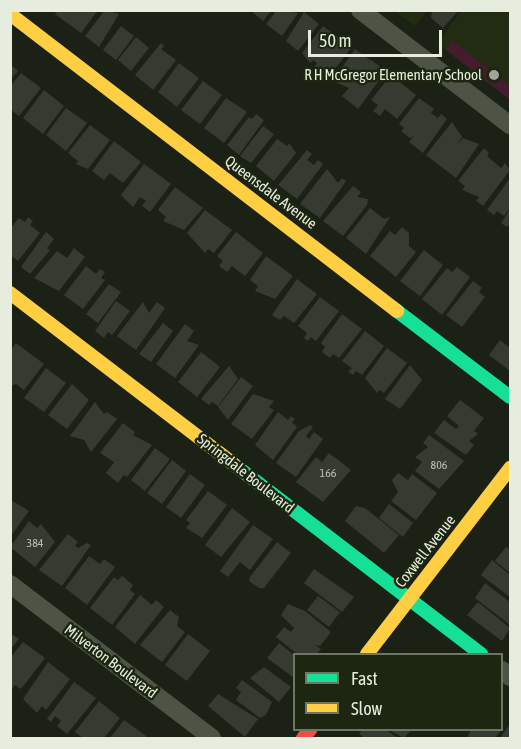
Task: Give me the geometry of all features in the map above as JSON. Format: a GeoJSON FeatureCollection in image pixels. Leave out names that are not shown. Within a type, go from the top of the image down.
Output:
{"type":"FeatureCollection","features":[{"type":"Feature","properties":{"kind":"street"},"geometry":{"type":"LineString","coordinates":[[360,10],[510,125]]}},
{"type":"Feature","properties":{"kind":"street","name":"Queensdale Avenue"},"geometry":{"type":"LineString","coordinates":[[10,14],[510,397]]}},
{"type":"Feature","properties":{"kind":"street","name":"Springdale Boulevard"},"geometry":{"type":"LineString","coordinates":[[10,292],[480,653]]}},
{"type":"Feature","properties":{"kind":"street","name":"Coxwell Avenue"},"geometry":{"type":"LineString","coordinates":[[368,653],[510,468]]}},
{"type":"Feature","properties":{"kind":"street","name":"Milverton Boulevard"},"geometry":{"type":"LineString","coordinates":[[10,584],[212,738]]}},
{"type":"Feature","properties":{"kind":"shaded area","name":"R H McGregor Elementary School"},"geometry":{"type":"Polygon","coordinates":[[[395,11],[427,11],[415,26],[395,11]]]}},
{"type":"Feature","properties":{"kind":"shaded area","name":"R H McGregor Elementary School"},"geometry":{"type":"Polygon","coordinates":[[[461,11],[510,11],[510,100],[437,43],[461,11]]]}},
{"type":"Feature","properties":{"kind":"shaded area"},"geometry":{"type":"Polygon","coordinates":[[[452,40],[510,86],[510,100],[446,50],[452,40]]]}},
{"type":"Feature","properties":{"kind":"building"},"geometry":{"type":"Polygon","coordinates":[[[58,10],[98,10],[81,33],[55,14],[58,10]]]}},
{"type":"Feature","properties":{"kind":"building"},"geometry":{"type":"Polygon","coordinates":[[[105,10],[119,14],[99,47],[85,36],[105,10]]]}},
{"type":"Feature","properties":{"kind":"building"},"geometry":{"type":"Polygon","coordinates":[[[250,10],[272,10],[263,21],[250,10]]]}},
{"type":"Feature","properties":{"kind":"building"},"geometry":{"type":"Polygon","coordinates":[[[277,10],[298,13],[282,36],[266,24],[277,10]]]}},
{"type":"Feature","properties":{"kind":"building"},"geometry":{"type":"Polygon","coordinates":[[[432,10],[459,10],[443,28],[431,18],[432,10]]]}},
{"type":"Feature","properties":{"kind":"building"},"geometry":{"type":"Polygon","coordinates":[[[304,12],[319,24],[298,51],[286,41],[304,12]]]}},
{"type":"Feature","properties":{"kind":"building"},"geometry":{"type":"Polygon","coordinates":[[[121,26],[134,36],[116,60],[103,50],[121,26]]]}},
{"type":"Feature","properties":{"kind":"building"},"geometry":{"type":"Polygon","coordinates":[[[323,26],[352,47],[331,74],[326,70],[322,75],[314,68],[317,63],[313,60],[310,63],[302,53],[323,26]]]}},
{"type":"Feature","properties":{"kind":"building"},"geometry":{"type":"Polygon","coordinates":[[[136,37],[149,48],[131,71],[118,60],[136,37]]]}},
{"type":"Feature","properties":{"kind":"building"},"geometry":{"type":"Polygon","coordinates":[[[161,43],[164,46],[161,49],[176,60],[153,90],[135,75],[161,43]]]}},
{"type":"Feature","properties":{"kind":"building"},"geometry":{"type":"Polygon","coordinates":[[[355,49],[370,60],[367,64],[371,60],[386,71],[358,109],[342,96],[349,88],[337,83],[335,77],[355,49]]]}},
{"type":"Feature","properties":{"kind":"building"},"geometry":{"type":"Polygon","coordinates":[[[179,63],[199,78],[177,107],[158,92],[179,63]]]}},
{"type":"Feature","properties":{"kind":"building"},"geometry":{"type":"Polygon","coordinates":[[[10,64],[18,71],[10,80],[10,64]]]}},
{"type":"Feature","properties":{"kind":"building"},"geometry":{"type":"Polygon","coordinates":[[[21,73],[41,88],[19,116],[10,109],[10,87],[21,73]]]}},
{"type":"Feature","properties":{"kind":"building"},"geometry":{"type":"Polygon","coordinates":[[[391,75],[416,95],[397,119],[385,109],[380,116],[373,111],[378,105],[371,100],[391,75]]]}},
{"type":"Feature","properties":{"kind":"building"},"geometry":{"type":"Polygon","coordinates":[[[203,81],[222,95],[200,124],[181,110],[203,81]]]}},
{"type":"Feature","properties":{"kind":"building"},"geometry":{"type":"Polygon","coordinates":[[[44,90],[64,106],[43,134],[23,118],[44,90]]]}},
{"type":"Feature","properties":{"kind":"building"},"geometry":{"type":"Polygon","coordinates":[[[226,98],[247,112],[224,143],[204,128],[226,98]]]}},
{"type":"Feature","properties":{"kind":"building"},"geometry":{"type":"Polygon","coordinates":[[[419,98],[434,109],[431,113],[438,118],[441,114],[447,119],[423,153],[409,142],[414,136],[410,138],[401,131],[404,128],[399,124],[419,98]]]}},
{"type":"Feature","properties":{"kind":"building"},"geometry":{"type":"Polygon","coordinates":[[[66,108],[87,123],[66,151],[46,135],[66,108]]]}},
{"type":"Feature","properties":{"kind":"building"},"geometry":{"type":"Polygon","coordinates":[[[256,114],[264,120],[239,155],[227,145],[249,117],[252,119],[256,114]]]}},
{"type":"Feature","properties":{"kind":"building"},"geometry":{"type":"Polygon","coordinates":[[[452,122],[462,137],[457,145],[463,138],[479,144],[456,178],[426,155],[452,122]]]}},
{"type":"Feature","properties":{"kind":"building"},"geometry":{"type":"Polygon","coordinates":[[[90,125],[110,140],[88,169],[76,164],[78,161],[68,153],[90,125]]]}},
{"type":"Feature","properties":{"kind":"building"},"geometry":{"type":"Polygon","coordinates":[[[263,126],[274,134],[251,163],[240,156],[263,126]]]}},
{"type":"Feature","properties":{"kind":"building"},"geometry":{"type":"Polygon","coordinates":[[[277,139],[287,146],[289,143],[296,153],[274,181],[256,166],[277,139]]]}},
{"type":"Feature","properties":{"kind":"building"},"geometry":{"type":"Polygon","coordinates":[[[114,141],[141,162],[123,183],[110,173],[104,180],[92,171],[114,141]]]}},
{"type":"Feature","properties":{"kind":"building"},"geometry":{"type":"Polygon","coordinates":[[[484,148],[489,153],[487,156],[501,168],[505,163],[510,170],[483,206],[476,201],[479,197],[462,190],[465,186],[458,181],[484,148]]]}},
{"type":"Feature","properties":{"kind":"building"},"geometry":{"type":"Polygon","coordinates":[[[307,150],[312,154],[307,160],[314,165],[318,160],[323,164],[297,199],[278,185],[307,150]]]}},
{"type":"Feature","properties":{"kind":"building"},"geometry":{"type":"Polygon","coordinates":[[[144,164],[171,184],[150,212],[142,206],[146,201],[140,197],[133,207],[121,195],[144,164]]]}},
{"type":"Feature","properties":{"kind":"building"},"geometry":{"type":"Polygon","coordinates":[[[327,169],[338,183],[342,178],[346,181],[320,218],[300,204],[327,169]]]}},
{"type":"Feature","properties":{"kind":"building"},"geometry":{"type":"Polygon","coordinates":[[[510,178],[510,208],[504,216],[497,211],[494,215],[487,210],[510,178]]]}},
{"type":"Feature","properties":{"kind":"building"},"geometry":{"type":"Polygon","coordinates":[[[353,186],[361,192],[357,197],[368,199],[367,205],[343,236],[323,221],[353,186]]]}},
{"type":"Feature","properties":{"kind":"building"},"geometry":{"type":"Polygon","coordinates":[[[175,187],[203,208],[184,230],[163,221],[166,217],[158,210],[175,187]]]}},
{"type":"Feature","properties":{"kind":"building"},"geometry":{"type":"Polygon","coordinates":[[[370,208],[384,219],[390,217],[366,254],[346,238],[370,208]]]}},
{"type":"Feature","properties":{"kind":"building"},"geometry":{"type":"Polygon","coordinates":[[[510,209],[510,224],[507,227],[501,223],[510,209]]]}},
{"type":"Feature","properties":{"kind":"building"},"geometry":{"type":"Polygon","coordinates":[[[205,210],[232,230],[214,253],[208,249],[205,253],[187,233],[205,210]]]}},
{"type":"Feature","properties":{"kind":"building"},"geometry":{"type":"Polygon","coordinates":[[[28,217],[33,221],[30,225],[40,233],[18,261],[10,255],[10,229],[19,218],[25,222],[28,217]]]}},
{"type":"Feature","properties":{"kind":"building"},"geometry":{"type":"Polygon","coordinates":[[[402,227],[409,233],[409,246],[416,252],[396,277],[370,256],[390,231],[395,235],[402,227]]]}},
{"type":"Feature","properties":{"kind":"building"},"geometry":{"type":"Polygon","coordinates":[[[46,232],[54,239],[47,248],[50,250],[30,274],[21,267],[46,232]]]}},
{"type":"Feature","properties":{"kind":"building"},"geometry":{"type":"Polygon","coordinates":[[[236,232],[263,253],[245,276],[232,266],[227,272],[219,266],[223,261],[217,256],[236,232]]]}},
{"type":"Feature","properties":{"kind":"building"},"geometry":{"type":"Polygon","coordinates":[[[74,248],[85,257],[59,291],[34,278],[57,251],[67,258],[74,248]]]}},
{"type":"Feature","properties":{"kind":"building"},"geometry":{"type":"Polygon","coordinates":[[[424,250],[443,265],[420,296],[400,281],[424,250]]]}},
{"type":"Feature","properties":{"kind":"building"},"geometry":{"type":"Polygon","coordinates":[[[266,256],[293,276],[275,299],[255,291],[258,286],[250,280],[266,256]]]}},
{"type":"Feature","properties":{"kind":"building"},"geometry":{"type":"Polygon","coordinates":[[[86,266],[96,274],[100,269],[105,272],[101,278],[105,280],[83,309],[64,295],[86,266]]]}},
{"type":"Feature","properties":{"kind":"building"},"geometry":{"type":"Polygon","coordinates":[[[457,267],[470,277],[442,315],[422,299],[447,268],[452,272],[457,267]]]}},
{"type":"Feature","properties":{"kind":"building"},"geometry":{"type":"Polygon","coordinates":[[[297,279],[317,294],[294,323],[284,316],[280,320],[272,315],[297,279]]]}},
{"type":"Feature","properties":{"kind":"building"},"geometry":{"type":"Polygon","coordinates":[[[473,281],[482,288],[479,292],[485,297],[462,327],[446,315],[473,281]]]}},
{"type":"Feature","properties":{"kind":"building"},"geometry":{"type":"Polygon","coordinates":[[[109,284],[121,292],[98,323],[86,314],[109,284]]]}},
{"type":"Feature","properties":{"kind":"building"},"geometry":{"type":"Polygon","coordinates":[[[320,297],[339,311],[316,341],[311,337],[308,341],[304,338],[307,333],[298,326],[320,297]]]}},
{"type":"Feature","properties":{"kind":"building"},"geometry":{"type":"Polygon","coordinates":[[[116,301],[130,311],[112,335],[108,332],[104,338],[95,331],[116,301]]]}},
{"type":"Feature","properties":{"kind":"building"},"geometry":{"type":"Polygon","coordinates":[[[143,302],[149,313],[157,302],[165,308],[136,350],[117,336],[143,302]]]}},
{"type":"Feature","properties":{"kind":"building"},"geometry":{"type":"Polygon","coordinates":[[[342,314],[362,329],[339,358],[333,354],[330,358],[322,352],[325,347],[321,343],[342,314]]]}},
{"type":"Feature","properties":{"kind":"building"},"geometry":{"type":"Polygon","coordinates":[[[163,323],[173,331],[151,362],[139,354],[163,323]]]}},
{"type":"Feature","properties":{"kind":"building"},"geometry":{"type":"Polygon","coordinates":[[[185,324],[194,331],[187,341],[199,345],[175,378],[156,364],[185,324]]]}},
{"type":"Feature","properties":{"kind":"building"},"geometry":{"type":"Polygon","coordinates":[[[365,331],[384,346],[362,375],[356,371],[353,375],[348,372],[352,368],[342,361],[365,331]]]}},
{"type":"Feature","properties":{"kind":"building"},"geometry":{"type":"Polygon","coordinates":[[[500,340],[510,348],[510,371],[489,355],[500,340]]]}},
{"type":"Feature","properties":{"kind":"building"},"geometry":{"type":"Polygon","coordinates":[[[16,343],[44,364],[24,390],[16,384],[10,386],[10,351],[16,343]]]}},
{"type":"Feature","properties":{"kind":"building"},"geometry":{"type":"Polygon","coordinates":[[[387,348],[407,363],[384,393],[380,390],[377,393],[365,378],[387,348]]]}},
{"type":"Feature","properties":{"kind":"building"},"geometry":{"type":"Polygon","coordinates":[[[201,352],[220,367],[197,397],[178,382],[201,352]]]}},
{"type":"Feature","properties":{"kind":"building"},"geometry":{"type":"Polygon","coordinates":[[[410,365],[422,380],[400,409],[385,399],[410,365]]]}},
{"type":"Feature","properties":{"kind":"building"},"geometry":{"type":"Polygon","coordinates":[[[229,366],[238,379],[218,406],[212,402],[209,405],[201,399],[229,366]]]}},
{"type":"Feature","properties":{"kind":"building"},"geometry":{"type":"Polygon","coordinates":[[[46,368],[66,383],[44,412],[24,398],[46,368]]]}},
{"type":"Feature","properties":{"kind":"building"},"geometry":{"type":"Polygon","coordinates":[[[241,377],[253,386],[228,420],[218,407],[241,377]]]}},
{"type":"Feature","properties":{"kind":"building"},"geometry":{"type":"Polygon","coordinates":[[[72,384],[89,400],[67,429],[48,415],[72,384]]]}},
{"type":"Feature","properties":{"kind":"building"},"geometry":{"type":"Polygon","coordinates":[[[253,394],[274,401],[269,407],[274,410],[252,439],[231,424],[253,394]]]}},
{"type":"Feature","properties":{"kind":"building"},"geometry":{"type":"Polygon","coordinates":[[[460,400],[484,418],[474,431],[478,434],[469,441],[474,445],[466,455],[434,433],[444,420],[456,429],[459,426],[447,416],[460,400]]]}},
{"type":"Feature","properties":{"kind":"building"},"geometry":{"type":"Polygon","coordinates":[[[95,402],[104,414],[107,412],[117,419],[91,452],[84,440],[70,436],[95,402]]]}},
{"type":"Feature","properties":{"kind":"building"},"geometry":{"type":"Polygon","coordinates":[[[278,412],[288,420],[291,416],[295,419],[292,422],[297,427],[273,460],[255,445],[278,412]]]}},
{"type":"Feature","properties":{"kind":"building"},"geometry":{"type":"Polygon","coordinates":[[[123,423],[135,432],[133,435],[152,445],[127,477],[124,475],[118,483],[106,473],[129,442],[114,462],[100,453],[123,423]]]}},
{"type":"Feature","properties":{"kind":"building"},"geometry":{"type":"Polygon","coordinates":[[[310,425],[313,427],[306,436],[309,439],[314,432],[323,439],[296,477],[276,463],[299,431],[310,425]]]}},
{"type":"Feature","properties":{"kind":"building"},"geometry":{"type":"Polygon","coordinates":[[[429,435],[464,461],[439,489],[415,471],[422,462],[415,457],[428,447],[423,443],[429,435]]]}},
{"type":"Feature","properties":{"kind":"building"},"geometry":{"type":"Polygon","coordinates":[[[155,448],[170,459],[145,491],[131,480],[155,448]]]}},
{"type":"Feature","properties":{"kind":"building"},"geometry":{"type":"Polygon","coordinates":[[[329,453],[351,470],[323,502],[296,482],[316,457],[322,462],[329,453]]]}},
{"type":"Feature","properties":{"kind":"building"},"geometry":{"type":"Polygon","coordinates":[[[172,460],[186,471],[162,504],[147,493],[172,460]]]}},
{"type":"Feature","properties":{"kind":"building"},"geometry":{"type":"Polygon","coordinates":[[[398,473],[408,480],[412,474],[437,493],[416,520],[391,501],[398,492],[392,480],[398,473]]]}},
{"type":"Feature","properties":{"kind":"building"},"geometry":{"type":"Polygon","coordinates":[[[190,474],[205,485],[181,518],[166,507],[190,474]]]}},
{"type":"Feature","properties":{"kind":"building"},"geometry":{"type":"Polygon","coordinates":[[[208,491],[227,505],[202,538],[186,528],[190,523],[186,520],[208,491]]]}},
{"type":"Feature","properties":{"kind":"building"},"geometry":{"type":"Polygon","coordinates":[[[10,501],[29,511],[10,537],[10,501]]]}},
{"type":"Feature","properties":{"kind":"building"},"geometry":{"type":"Polygon","coordinates":[[[389,504],[413,523],[403,537],[379,518],[389,504]]]}},
{"type":"Feature","properties":{"kind":"building"},"geometry":{"type":"Polygon","coordinates":[[[356,506],[365,508],[399,535],[384,553],[345,521],[356,506]]]}},
{"type":"Feature","properties":{"kind":"building"},"geometry":{"type":"Polygon","coordinates":[[[232,508],[250,522],[221,557],[205,545],[232,508]]]}},
{"type":"Feature","properties":{"kind":"building"},"geometry":{"type":"Polygon","coordinates":[[[29,521],[37,528],[41,524],[55,542],[35,567],[10,547],[29,521]]]}},
{"type":"Feature","properties":{"kind":"building"},"geometry":{"type":"Polygon","coordinates":[[[253,525],[273,539],[250,570],[240,562],[228,577],[220,571],[253,525]]]}},
{"type":"Feature","properties":{"kind":"building"},"geometry":{"type":"Polygon","coordinates":[[[68,534],[78,542],[75,545],[78,548],[87,543],[91,545],[62,586],[39,570],[68,534]]]}},
{"type":"Feature","properties":{"kind":"building"},"geometry":{"type":"Polygon","coordinates":[[[277,542],[291,553],[264,588],[259,588],[249,581],[250,577],[277,542]]]}},
{"type":"Feature","properties":{"kind":"building"},"geometry":{"type":"Polygon","coordinates":[[[506,547],[510,550],[510,573],[495,561],[506,547]]]}},
{"type":"Feature","properties":{"kind":"building"},"geometry":{"type":"Polygon","coordinates":[[[89,556],[100,564],[104,559],[115,567],[87,605],[65,588],[89,556]]]}},
{"type":"Feature","properties":{"kind":"building"},"geometry":{"type":"Polygon","coordinates":[[[492,560],[510,575],[510,597],[481,575],[492,560]]]}},
{"type":"Feature","properties":{"kind":"building"},"geometry":{"type":"Polygon","coordinates":[[[314,569],[354,597],[342,612],[304,583],[314,569]]]}},
{"type":"Feature","properties":{"kind":"building"},"geometry":{"type":"Polygon","coordinates":[[[122,576],[133,585],[130,590],[135,594],[112,625],[90,608],[114,577],[118,580],[122,576]]]}},
{"type":"Feature","properties":{"kind":"building"},"geometry":{"type":"Polygon","coordinates":[[[485,583],[510,602],[510,625],[475,598],[485,583]]]}},
{"type":"Feature","properties":{"kind":"building"},"geometry":{"type":"Polygon","coordinates":[[[140,595],[152,605],[156,600],[164,607],[135,644],[115,627],[140,595]]]}},
{"type":"Feature","properties":{"kind":"building"},"geometry":{"type":"Polygon","coordinates":[[[318,596],[340,612],[329,627],[307,610],[318,596]]]}},
{"type":"Feature","properties":{"kind":"building"},"geometry":{"type":"Polygon","coordinates":[[[478,602],[510,628],[502,641],[467,615],[478,602]]]}},
{"type":"Feature","properties":{"kind":"building"},"geometry":{"type":"Polygon","coordinates":[[[288,604],[305,611],[331,632],[320,646],[315,645],[321,649],[318,653],[296,653],[276,637],[284,627],[291,632],[294,628],[281,615],[288,604]]]}},
{"type":"Feature","properties":{"kind":"building"},"geometry":{"type":"Polygon","coordinates":[[[170,610],[179,617],[177,626],[185,632],[162,662],[140,645],[170,610]]]}},
{"type":"Feature","properties":{"kind":"building"},"geometry":{"type":"Polygon","coordinates":[[[10,633],[19,639],[10,650],[10,633]]]}},
{"type":"Feature","properties":{"kind":"building"},"geometry":{"type":"Polygon","coordinates":[[[188,634],[210,651],[187,681],[165,665],[188,634]]]}},
{"type":"Feature","properties":{"kind":"building"},"geometry":{"type":"Polygon","coordinates":[[[23,642],[45,658],[21,689],[15,685],[10,691],[10,658],[23,642]]]}},
{"type":"Feature","properties":{"kind":"building"},"geometry":{"type":"Polygon","coordinates":[[[279,643],[293,654],[293,677],[267,658],[279,643]]]}},
{"type":"Feature","properties":{"kind":"building"},"geometry":{"type":"Polygon","coordinates":[[[48,662],[70,679],[46,710],[42,706],[37,713],[23,699],[48,662]]]}},
{"type":"Feature","properties":{"kind":"building"},"geometry":{"type":"Polygon","coordinates":[[[264,667],[291,687],[279,702],[250,678],[264,667]]]}},
{"type":"Feature","properties":{"kind":"building"},"geometry":{"type":"Polygon","coordinates":[[[242,680],[272,702],[266,715],[260,718],[236,700],[241,692],[236,688],[242,680]]]}},
{"type":"Feature","properties":{"kind":"building"},"geometry":{"type":"Polygon","coordinates":[[[74,682],[96,698],[67,734],[57,726],[61,721],[55,716],[51,722],[47,719],[74,682]]]}},
{"type":"Feature","properties":{"kind":"building"},"geometry":{"type":"Polygon","coordinates":[[[218,694],[258,719],[245,737],[208,706],[218,694]]]}},
{"type":"Feature","properties":{"kind":"building"},"geometry":{"type":"Polygon","coordinates":[[[99,701],[120,718],[104,738],[83,738],[75,732],[99,701]]]}},
{"type":"Feature","properties":{"kind":"building"},"geometry":{"type":"Polygon","coordinates":[[[124,720],[146,736],[144,738],[110,738],[124,720]]]}},
{"type":"Feature","properties":{"kind":"building"},"geometry":{"type":"Polygon","coordinates":[[[510,724],[510,738],[500,738],[510,724]]]}},
{"type":"Feature","properties":{"kind":"building"},"geometry":{"type":"Polygon","coordinates":[[[361,731],[388,731],[398,738],[365,738],[359,734],[361,731]]]}},
{"type":"Feature","properties":{"kind":"building"},"geometry":{"type":"Polygon","coordinates":[[[391,731],[410,731],[404,738],[391,731]]]}},
{"type":"Feature","properties":{"kind":"building"},"geometry":{"type":"Polygon","coordinates":[[[470,731],[500,731],[495,738],[467,738],[470,731]]]}},
{"type":"Feature","properties":{"kind":"traffic: fast"},"geometry":{"type":"LineString","coordinates":[[397,311],[510,397]]}},
{"type":"Feature","properties":{"kind":"traffic: fast"},"geometry":{"type":"LineString","coordinates":[[232,463],[480,653]]}},
{"type":"Feature","properties":{"kind":"traffic: slow"},"geometry":{"type":"LineString","coordinates":[[10,14],[397,311]]}},
{"type":"Feature","properties":{"kind":"traffic: slow"},"geometry":{"type":"LineString","coordinates":[[10,293],[232,463]]}},
{"type":"Feature","properties":{"kind":"traffic: slow"},"geometry":{"type":"LineString","coordinates":[[368,653],[510,468]]}},
{"type":"Feature","properties":{"kind":"traffic: jam"},"geometry":{"type":"LineString","coordinates":[[303,738],[309,731]]}},
{"type":"Feature","properties":{"kind":"place","name":"R H McGregor Elementary School"},"geometry":{"type":"Point","coordinates":[494,75]}}]}
